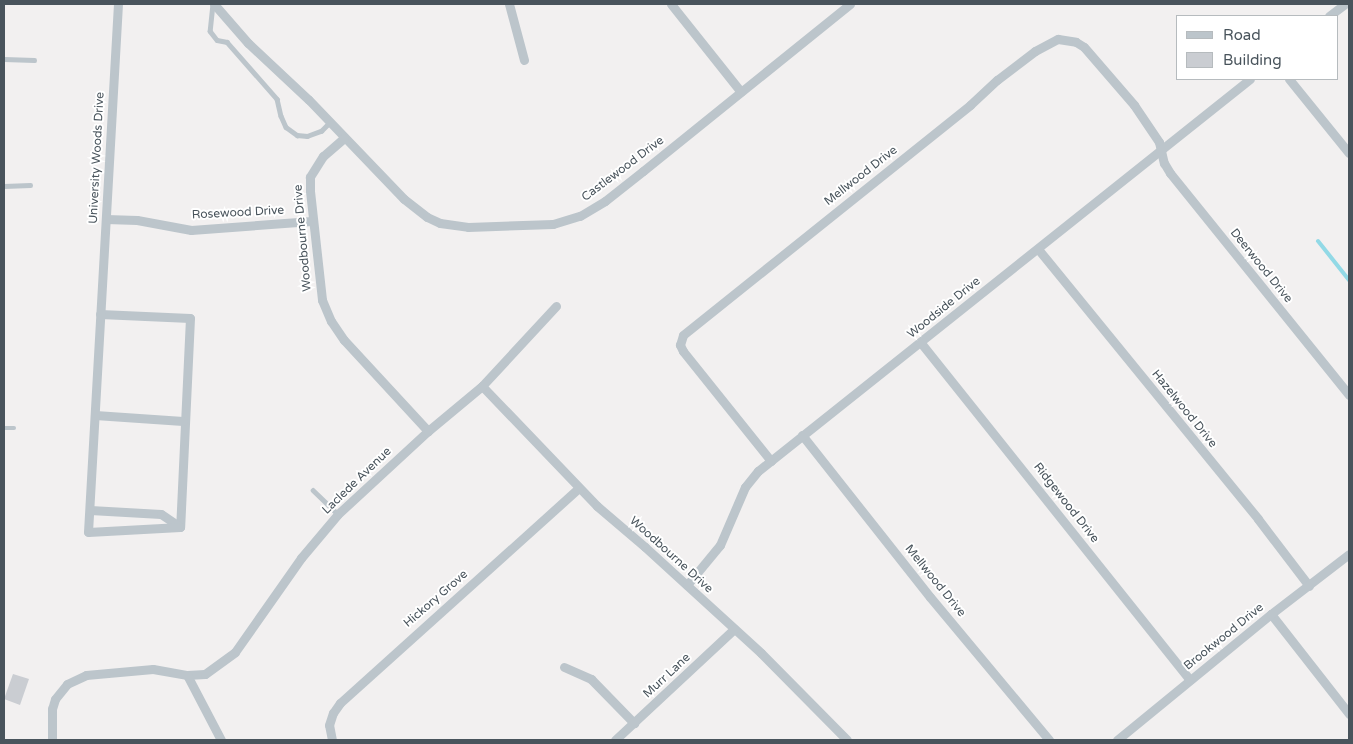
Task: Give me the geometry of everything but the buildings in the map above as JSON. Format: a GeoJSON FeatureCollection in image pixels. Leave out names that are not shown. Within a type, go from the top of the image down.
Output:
{"type":"FeatureCollection","features":[{"type":"Feature","properties":{"kind":"street","name":"University Woods Drive"},"geometry":{"type":"LineString","coordinates":[[118,4],[88,532],[180,528]]}},
{"type":"Feature","properties":{"kind":"street","name":"Castlewood Drive"},"geometry":{"type":"LineString","coordinates":[[213,4],[248,43],[309,100],[404,199],[427,217],[440,223],[468,227],[553,224],[580,216],[605,200],[850,4]]}},
{"type":"Feature","properties":{"kind":"street"},"geometry":{"type":"LineString","coordinates":[[509,4],[524,60]]}},
{"type":"Feature","properties":{"kind":"street"},"geometry":{"type":"LineString","coordinates":[[671,4],[741,92]]}},
{"type":"Feature","properties":{"kind":"street"},"geometry":{"type":"LineString","coordinates":[[1330,15],[1345,4]]}},
{"type":"Feature","properties":{"kind":"street","name":"Mellwood Drive"},"geometry":{"type":"LineString","coordinates":[[771,461],[683,351],[680,345],[683,335],[970,105],[998,80],[1050,42],[1058,39],[1076,42],[1091,55],[1134,105],[1162,149]]}},
{"type":"Feature","properties":{"kind":"street","name":"Woodside Drive"},"geometry":{"type":"LineString","coordinates":[[687,585],[720,545],[749,481],[771,461],[1249,80]]}},
{"type":"Feature","properties":{"kind":"street"},"geometry":{"type":"LineString","coordinates":[[1290,80],[1349,153]]}},
{"type":"Feature","properties":{"kind":"street","name":"Woodbourne Drive"},"geometry":{"type":"LineString","coordinates":[[344,138],[323,156],[310,177],[312,221],[320,290],[331,321],[344,340],[428,431]]}},
{"type":"Feature","properties":{"kind":"street","name":"Deerwood Drive"},"geometry":{"type":"LineString","coordinates":[[1162,149],[1164,164],[1170,173],[1349,395]]}},
{"type":"Feature","properties":{"kind":"street","name":"Rosewood Drive"},"geometry":{"type":"LineString","coordinates":[[106,219],[137,220],[192,230],[312,221]]}},
{"type":"Feature","properties":{"kind":"street","name":"Hazelwood Drive"},"geometry":{"type":"LineString","coordinates":[[1038,248],[1309,586]]}},
{"type":"Feature","properties":{"kind":"street","name":"Laclede Avenue"},"geometry":{"type":"LineString","coordinates":[[187,676],[205,674],[235,652],[301,558],[338,514],[428,431],[482,386],[556,306]]}},
{"type":"Feature","properties":{"kind":"street"},"geometry":{"type":"LineString","coordinates":[[100,314],[190,318],[183,421],[180,528]]}},
{"type":"Feature","properties":{"kind":"street","name":"Ridgewood Drive"},"geometry":{"type":"LineString","coordinates":[[920,343],[1190,680]]}},
{"type":"Feature","properties":{"kind":"street","name":"Woodbourne Drive"},"geometry":{"type":"LineString","coordinates":[[482,386],[579,488],[761,653],[846,740]]}},
{"type":"Feature","properties":{"kind":"street"},"geometry":{"type":"LineString","coordinates":[[95,415],[183,421]]}},
{"type":"Feature","properties":{"kind":"street","name":"Mellwood Drive"},"geometry":{"type":"LineString","coordinates":[[802,435],[930,596],[1049,740]]}},
{"type":"Feature","properties":{"kind":"street","name":"Hickory Grove"},"geometry":{"type":"LineString","coordinates":[[332,740],[329,725],[340,703],[579,488]]}},
{"type":"Feature","properties":{"kind":"street"},"geometry":{"type":"LineString","coordinates":[[90,510],[161,514],[180,528]]}},
{"type":"Feature","properties":{"kind":"street","name":"Brookwood Drive"},"geometry":{"type":"LineString","coordinates":[[1116,740],[1271,614],[1349,554]]}},
{"type":"Feature","properties":{"kind":"street"},"geometry":{"type":"LineString","coordinates":[[1271,614],[1349,714]]}},
{"type":"Feature","properties":{"kind":"street","name":"Murr Lane"},"geometry":{"type":"LineString","coordinates":[[615,740],[734,629]]}},
{"type":"Feature","properties":{"kind":"street"},"geometry":{"type":"LineString","coordinates":[[564,667],[591,679],[634,723]]}},
{"type":"Feature","properties":{"kind":"street"},"geometry":{"type":"LineString","coordinates":[[52,740],[51,719],[55,699],[67,684],[76,679],[107,672],[153,669],[187,676],[221,740]]}},
{"type":"Feature","properties":{"kind":"lane"},"geometry":{"type":"LineString","coordinates":[[213,4],[210,31],[217,40],[227,42],[278,99],[281,116],[286,127],[296,135],[307,136],[321,131],[330,122]]}},
{"type":"Feature","properties":{"kind":"lane"},"geometry":{"type":"LineString","coordinates":[[4,59],[34,60]]}},
{"type":"Feature","properties":{"kind":"lane"},"geometry":{"type":"LineString","coordinates":[[4,186],[30,185]]}},
{"type":"Feature","properties":{"kind":"lane"},"geometry":{"type":"LineString","coordinates":[[4,428],[14,428]]}},
{"type":"Feature","properties":{"kind":"lane"},"geometry":{"type":"LineString","coordinates":[[313,490],[338,514]]}},
{"type":"Feature","properties":{"kind":"waterway"},"geometry":{"type":"LineString","coordinates":[[1318,241],[1349,280]]}}]}
